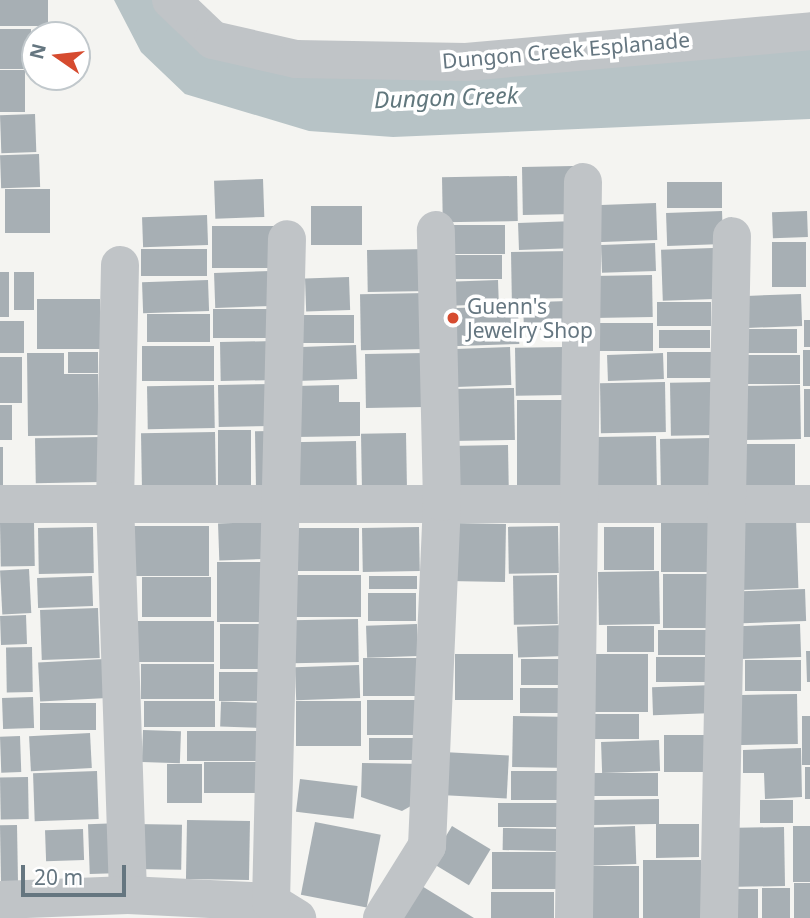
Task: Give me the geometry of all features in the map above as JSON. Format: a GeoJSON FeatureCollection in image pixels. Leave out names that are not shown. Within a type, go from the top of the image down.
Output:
{"type":"FeatureCollection","features":[{"type":"Feature","properties":{"kind":"street","name":"Dungon Creek Esplanade"},"geometry":{"type":"LineString","coordinates":[[171,0],[213,40],[296,59],[466,62],[810,31]]}},
{"type":"Feature","properties":{"kind":"street"},"geometry":{"type":"LineString","coordinates":[[574,918],[575,504],[583,182]]}},
{"type":"Feature","properties":{"kind":"street"},"geometry":{"type":"LineString","coordinates":[[382,918],[427,846],[442,502],[436,230]]}},
{"type":"Feature","properties":{"kind":"street"},"geometry":{"type":"LineString","coordinates":[[719,918],[724,505],[732,236]]}},
{"type":"Feature","properties":{"kind":"street"},"geometry":{"type":"LineString","coordinates":[[0,901],[128,895],[284,910],[287,239]]}},
{"type":"Feature","properties":{"kind":"street"},"geometry":{"type":"LineString","coordinates":[[120,265],[115,501],[128,895]]}},
{"type":"Feature","properties":{"kind":"street"},"geometry":{"type":"LineString","coordinates":[[0,504],[115,501],[810,504]]}},
{"type":"Feature","properties":{"kind":"water","name":"Dungon Creek"},"geometry":{"type":"Polygon","coordinates":[[[114,0],[159,0],[207,56],[810,48],[810,119],[393,137],[309,131],[185,94],[141,52],[114,0]]]}},
{"type":"Feature","properties":{"kind":"building"},"geometry":{"type":"Polygon","coordinates":[[[0,0],[48,0],[48,21],[21,21],[21,26],[0,26],[0,0]]]}},
{"type":"Feature","properties":{"kind":"building"},"geometry":{"type":"Polygon","coordinates":[[[0,29],[21,29],[21,69],[0,69],[0,29]]]}},
{"type":"Feature","properties":{"kind":"building"},"geometry":{"type":"Polygon","coordinates":[[[0,70],[21,70],[21,91],[25,91],[25,112],[0,112],[0,70]]]}},
{"type":"Feature","properties":{"kind":"building"},"geometry":{"type":"Polygon","coordinates":[[[35,114],[36,152],[1,153],[0,115],[35,114]]]}},
{"type":"Feature","properties":{"kind":"building"},"geometry":{"type":"Polygon","coordinates":[[[39,154],[40,187],[1,188],[0,155],[39,154]]]}},
{"type":"Feature","properties":{"kind":"building"},"geometry":{"type":"Polygon","coordinates":[[[573,166],[574,214],[523,215],[522,167],[573,166]]]}},
{"type":"Feature","properties":{"kind":"building"},"geometry":{"type":"Polygon","coordinates":[[[517,176],[518,221],[443,222],[442,177],[517,176]]]}},
{"type":"Feature","properties":{"kind":"building"},"geometry":{"type":"Polygon","coordinates":[[[263,179],[264,217],[215,219],[214,181],[263,179]]]}},
{"type":"Feature","properties":{"kind":"building"},"geometry":{"type":"Polygon","coordinates":[[[667,182],[722,182],[722,208],[667,208],[667,182]]]}},
{"type":"Feature","properties":{"kind":"building"},"geometry":{"type":"Polygon","coordinates":[[[5,189],[50,189],[50,233],[5,233],[5,189]]]}},
{"type":"Feature","properties":{"kind":"building"},"geometry":{"type":"Polygon","coordinates":[[[656,203],[657,240],[595,242],[594,205],[656,203]]]}},
{"type":"Feature","properties":{"kind":"building"},"geometry":{"type":"Polygon","coordinates":[[[311,206],[362,206],[362,245],[311,245],[311,206]]]}},
{"type":"Feature","properties":{"kind":"building"},"geometry":{"type":"Polygon","coordinates":[[[722,211],[723,244],[667,246],[666,213],[722,211]]]}},
{"type":"Feature","properties":{"kind":"building"},"geometry":{"type":"Polygon","coordinates":[[[807,211],[808,237],[773,238],[772,212],[807,211]]]}},
{"type":"Feature","properties":{"kind":"building"},"geometry":{"type":"Polygon","coordinates":[[[207,215],[208,245],[143,247],[142,217],[207,215]]]}},
{"type":"Feature","properties":{"kind":"building"},"geometry":{"type":"Polygon","coordinates":[[[576,221],[577,248],[519,250],[518,223],[576,221]]]}},
{"type":"Feature","properties":{"kind":"building"},"geometry":{"type":"Polygon","coordinates":[[[443,225],[505,225],[505,254],[443,254],[443,225]]]}},
{"type":"Feature","properties":{"kind":"building"},"geometry":{"type":"Polygon","coordinates":[[[212,226],[275,226],[275,268],[212,268],[212,226]]]}},
{"type":"Feature","properties":{"kind":"building"},"geometry":{"type":"Polygon","coordinates":[[[772,242],[806,242],[806,287],[772,287],[772,242]]]}},
{"type":"Feature","properties":{"kind":"building"},"geometry":{"type":"Polygon","coordinates":[[[655,243],[656,271],[602,273],[601,245],[655,243]]]}},
{"type":"Feature","properties":{"kind":"building"},"geometry":{"type":"Polygon","coordinates":[[[713,248],[715,299],[663,301],[661,250],[713,248]]]}},
{"type":"Feature","properties":{"kind":"building"},"geometry":{"type":"Polygon","coordinates":[[[141,249],[207,249],[207,276],[141,276],[141,249]]]}},
{"type":"Feature","properties":{"kind":"building"},"geometry":{"type":"Polygon","coordinates":[[[429,249],[430,291],[368,292],[367,250],[429,249]]]}},
{"type":"Feature","properties":{"kind":"building"},"geometry":{"type":"Polygon","coordinates":[[[572,251],[573,298],[512,299],[511,252],[572,251]]]}},
{"type":"Feature","properties":{"kind":"building"},"geometry":{"type":"Polygon","coordinates":[[[447,255],[502,255],[502,279],[447,279],[447,255]]]}},
{"type":"Feature","properties":{"kind":"building"},"geometry":{"type":"Polygon","coordinates":[[[271,271],[272,306],[215,308],[214,273],[271,271]]]}},
{"type":"Feature","properties":{"kind":"building"},"geometry":{"type":"Polygon","coordinates":[[[0,272],[9,272],[9,317],[0,317],[0,272]]]}},
{"type":"Feature","properties":{"kind":"building"},"geometry":{"type":"Polygon","coordinates":[[[14,272],[34,272],[34,310],[14,310],[14,272]]]}},
{"type":"Feature","properties":{"kind":"building"},"geometry":{"type":"Polygon","coordinates":[[[652,275],[653,317],[593,318],[592,276],[652,275]]]}},
{"type":"Feature","properties":{"kind":"building"},"geometry":{"type":"Polygon","coordinates":[[[349,277],[350,310],[306,312],[305,279],[349,277]]]}},
{"type":"Feature","properties":{"kind":"building"},"geometry":{"type":"Polygon","coordinates":[[[208,280],[209,311],[143,313],[142,282],[208,280]]]}},
{"type":"Feature","properties":{"kind":"building"},"geometry":{"type":"Polygon","coordinates":[[[498,280],[499,304],[443,306],[442,282],[498,280]]]}},
{"type":"Feature","properties":{"kind":"building"},"geometry":{"type":"Polygon","coordinates":[[[427,293],[428,349],[361,350],[360,294],[427,293]]]}},
{"type":"Feature","properties":{"kind":"building"},"geometry":{"type":"Polygon","coordinates":[[[801,294],[802,326],[747,328],[746,296],[801,294]]]}},
{"type":"Feature","properties":{"kind":"building"},"geometry":{"type":"Polygon","coordinates":[[[37,299],[100,299],[100,349],[37,349],[37,299]]]}},
{"type":"Feature","properties":{"kind":"building"},"geometry":{"type":"Polygon","coordinates":[[[568,301],[569,329],[524,331],[523,303],[568,301]]]}},
{"type":"Feature","properties":{"kind":"building"},"geometry":{"type":"Polygon","coordinates":[[[657,302],[711,302],[711,326],[657,326],[657,302]]]}},
{"type":"Feature","properties":{"kind":"building"},"geometry":{"type":"Polygon","coordinates":[[[518,306],[519,344],[451,346],[450,308],[518,306]]]}},
{"type":"Feature","properties":{"kind":"building"},"geometry":{"type":"Polygon","coordinates":[[[213,309],[273,309],[273,338],[213,338],[213,309]]]}},
{"type":"Feature","properties":{"kind":"building"},"geometry":{"type":"Polygon","coordinates":[[[147,314],[210,314],[210,342],[147,342],[147,314]]]}},
{"type":"Feature","properties":{"kind":"building"},"geometry":{"type":"Polygon","coordinates":[[[301,315],[354,315],[354,343],[301,343],[301,315]]]}},
{"type":"Feature","properties":{"kind":"building"},"geometry":{"type":"Polygon","coordinates":[[[804,320],[810,320],[810,347],[804,347],[804,320]]]}},
{"type":"Feature","properties":{"kind":"building"},"geometry":{"type":"Polygon","coordinates":[[[0,321],[24,321],[24,353],[0,353],[0,321]]]}},
{"type":"Feature","properties":{"kind":"building"},"geometry":{"type":"Polygon","coordinates":[[[593,323],[653,323],[653,351],[593,351],[593,323]]]}},
{"type":"Feature","properties":{"kind":"building"},"geometry":{"type":"Polygon","coordinates":[[[745,329],[797,329],[797,353],[745,353],[745,329]]]}},
{"type":"Feature","properties":{"kind":"building"},"geometry":{"type":"Polygon","coordinates":[[[659,330],[710,330],[710,348],[659,348],[659,330]]]}},
{"type":"Feature","properties":{"kind":"building"},"geometry":{"type":"Polygon","coordinates":[[[276,341],[277,380],[221,381],[220,342],[276,341]]]}},
{"type":"Feature","properties":{"kind":"building"},"geometry":{"type":"Polygon","coordinates":[[[356,345],[357,379],[296,381],[295,347],[356,345]]]}},
{"type":"Feature","properties":{"kind":"building"},"geometry":{"type":"Polygon","coordinates":[[[142,346],[214,346],[214,381],[142,381],[142,346]]]}},
{"type":"Feature","properties":{"kind":"building"},"geometry":{"type":"Polygon","coordinates":[[[510,347],[511,385],[449,387],[448,349],[510,347]]]}},
{"type":"Feature","properties":{"kind":"building"},"geometry":{"type":"Polygon","coordinates":[[[565,347],[566,395],[516,396],[515,348],[565,347]]]}},
{"type":"Feature","properties":{"kind":"building"},"geometry":{"type":"Polygon","coordinates":[[[803,350],[810,350],[810,386],[803,386],[803,350]]]}},
{"type":"Feature","properties":{"kind":"building"},"geometry":{"type":"Polygon","coordinates":[[[68,352],[98,352],[98,373],[68,373],[68,352]]]}},
{"type":"Feature","properties":{"kind":"building"},"geometry":{"type":"Polygon","coordinates":[[[667,352],[714,352],[714,378],[667,378],[667,352]]]}},
{"type":"Feature","properties":{"kind":"building"},"geometry":{"type":"Polygon","coordinates":[[[27,353],[64,353],[64,374],[98,374],[99,435],[28,436],[27,353]]]}},
{"type":"Feature","properties":{"kind":"building"},"geometry":{"type":"Polygon","coordinates":[[[424,353],[425,407],[366,408],[365,354],[424,353]]]}},
{"type":"Feature","properties":{"kind":"building"},"geometry":{"type":"Polygon","coordinates":[[[663,353],[664,379],[608,381],[607,355],[663,353]]]}},
{"type":"Feature","properties":{"kind":"building"},"geometry":{"type":"Polygon","coordinates":[[[742,355],[800,355],[800,384],[742,384],[742,355]]]}},
{"type":"Feature","properties":{"kind":"building"},"geometry":{"type":"Polygon","coordinates":[[[0,357],[22,357],[22,403],[0,403],[0,357]]]}},
{"type":"Feature","properties":{"kind":"building"},"geometry":{"type":"Polygon","coordinates":[[[665,382],[666,432],[601,433],[600,383],[665,382]]]}},
{"type":"Feature","properties":{"kind":"building"},"geometry":{"type":"Polygon","coordinates":[[[715,382],[716,435],[671,436],[670,383],[715,382]]]}},
{"type":"Feature","properties":{"kind":"building"},"geometry":{"type":"Polygon","coordinates":[[[274,384],[275,426],[219,427],[218,385],[274,384]]]}},
{"type":"Feature","properties":{"kind":"building"},"geometry":{"type":"Polygon","coordinates":[[[214,385],[215,428],[148,429],[147,386],[214,385]]]}},
{"type":"Feature","properties":{"kind":"building"},"geometry":{"type":"Polygon","coordinates":[[[339,385],[339,402],[360,402],[360,436],[296,437],[295,386],[339,385]]]}},
{"type":"Feature","properties":{"kind":"building"},"geometry":{"type":"Polygon","coordinates":[[[800,385],[801,439],[741,440],[740,386],[800,385]]]}},
{"type":"Feature","properties":{"kind":"building"},"geometry":{"type":"Polygon","coordinates":[[[514,388],[515,440],[452,441],[451,389],[514,388]]]}},
{"type":"Feature","properties":{"kind":"building"},"geometry":{"type":"Polygon","coordinates":[[[804,389],[810,389],[810,437],[804,437],[804,389]]]}},
{"type":"Feature","properties":{"kind":"building"},"geometry":{"type":"Polygon","coordinates":[[[517,400],[565,400],[565,497],[517,497],[517,400]]]}},
{"type":"Feature","properties":{"kind":"building"},"geometry":{"type":"Polygon","coordinates":[[[0,405],[12,405],[12,440],[0,440],[0,405]]]}},
{"type":"Feature","properties":{"kind":"building"},"geometry":{"type":"Polygon","coordinates":[[[218,430],[251,430],[251,486],[218,486],[218,430]]]}},
{"type":"Feature","properties":{"kind":"building"},"geometry":{"type":"Polygon","coordinates":[[[255,431],[275,431],[276,485],[256,485],[255,431]]]}},
{"type":"Feature","properties":{"kind":"building"},"geometry":{"type":"Polygon","coordinates":[[[215,432],[216,488],[142,489],[141,433],[215,432]]]}},
{"type":"Feature","properties":{"kind":"building"},"geometry":{"type":"Polygon","coordinates":[[[406,433],[407,490],[362,491],[361,434],[406,433]]]}},
{"type":"Feature","properties":{"kind":"building"},"geometry":{"type":"Polygon","coordinates":[[[656,436],[657,489],[598,490],[597,437],[656,436]]]}},
{"type":"Feature","properties":{"kind":"building"},"geometry":{"type":"Polygon","coordinates":[[[100,437],[101,482],[36,483],[35,438],[100,437]]]}},
{"type":"Feature","properties":{"kind":"building"},"geometry":{"type":"Polygon","coordinates":[[[711,438],[712,490],[661,491],[660,439],[711,438]]]}},
{"type":"Feature","properties":{"kind":"building"},"geometry":{"type":"Polygon","coordinates":[[[356,441],[357,496],[291,497],[290,442],[356,441]]]}},
{"type":"Feature","properties":{"kind":"building"},"geometry":{"type":"Polygon","coordinates":[[[736,444],[795,444],[795,491],[736,491],[736,444]]]}},
{"type":"Feature","properties":{"kind":"building"},"geometry":{"type":"Polygon","coordinates":[[[508,445],[509,497],[448,498],[447,446],[508,445]]]}},
{"type":"Feature","properties":{"kind":"building"},"geometry":{"type":"Polygon","coordinates":[[[0,447],[3,447],[3,488],[0,488],[0,447]]]}},
{"type":"Feature","properties":{"kind":"building"},"geometry":{"type":"Polygon","coordinates":[[[796,519],[798,588],[740,590],[738,521],[796,519]]]}},
{"type":"Feature","properties":{"kind":"building"},"geometry":{"type":"Polygon","coordinates":[[[34,522],[35,566],[1,567],[0,523],[34,522]]]}},
{"type":"Feature","properties":{"kind":"building"},"geometry":{"type":"Polygon","coordinates":[[[263,522],[264,559],[219,561],[218,524],[263,522]]]}},
{"type":"Feature","properties":{"kind":"building"},"geometry":{"type":"Polygon","coordinates":[[[661,522],[709,522],[709,572],[661,572],[661,522]]]}},
{"type":"Feature","properties":{"kind":"building"},"geometry":{"type":"Polygon","coordinates":[[[449,523],[506,524],[505,582],[448,581],[449,523]]]}},
{"type":"Feature","properties":{"kind":"building"},"geometry":{"type":"Polygon","coordinates":[[[129,526],[209,526],[209,576],[129,576],[129,526]]]}},
{"type":"Feature","properties":{"kind":"building"},"geometry":{"type":"Polygon","coordinates":[[[558,526],[559,573],[509,574],[508,527],[558,526]]]}},
{"type":"Feature","properties":{"kind":"building"},"geometry":{"type":"Polygon","coordinates":[[[93,527],[94,573],[39,574],[38,528],[93,527]]]}},
{"type":"Feature","properties":{"kind":"building"},"geometry":{"type":"Polygon","coordinates":[[[419,527],[420,571],[363,572],[362,528],[419,527]]]}},
{"type":"Feature","properties":{"kind":"building"},"geometry":{"type":"Polygon","coordinates":[[[604,527],[654,527],[654,570],[604,570],[604,527]]]}},
{"type":"Feature","properties":{"kind":"building"},"geometry":{"type":"Polygon","coordinates":[[[297,528],[359,528],[359,571],[297,571],[297,528]]]}},
{"type":"Feature","properties":{"kind":"building"},"geometry":{"type":"Polygon","coordinates":[[[217,562],[276,562],[276,622],[217,622],[217,562]]]}},
{"type":"Feature","properties":{"kind":"building"},"geometry":{"type":"Polygon","coordinates":[[[29,569],[31,613],[2,614],[0,571],[29,569]]]}},
{"type":"Feature","properties":{"kind":"building"},"geometry":{"type":"Polygon","coordinates":[[[659,571],[660,624],[599,625],[598,572],[659,571]]]}},
{"type":"Feature","properties":{"kind":"building"},"geometry":{"type":"Polygon","coordinates":[[[663,574],[711,574],[711,628],[663,628],[663,574]]]}},
{"type":"Feature","properties":{"kind":"building"},"geometry":{"type":"Polygon","coordinates":[[[296,575],[361,575],[361,617],[296,617],[296,575]]]}},
{"type":"Feature","properties":{"kind":"building"},"geometry":{"type":"Polygon","coordinates":[[[557,575],[558,624],[514,625],[513,576],[557,575]]]}},
{"type":"Feature","properties":{"kind":"building"},"geometry":{"type":"Polygon","coordinates":[[[92,576],[93,606],[38,608],[37,578],[92,576]]]}},
{"type":"Feature","properties":{"kind":"building"},"geometry":{"type":"Polygon","coordinates":[[[369,576],[417,576],[417,589],[369,589],[369,576]]]}},
{"type":"Feature","properties":{"kind":"building"},"geometry":{"type":"Polygon","coordinates":[[[142,577],[211,577],[211,617],[142,617],[142,577]]]}},
{"type":"Feature","properties":{"kind":"building"},"geometry":{"type":"Polygon","coordinates":[[[805,589],[806,621],[736,623],[735,591],[805,589]]]}},
{"type":"Feature","properties":{"kind":"building"},"geometry":{"type":"Polygon","coordinates":[[[368,593],[416,593],[416,621],[368,621],[368,593]]]}},
{"type":"Feature","properties":{"kind":"building"},"geometry":{"type":"Polygon","coordinates":[[[98,608],[100,658],[42,660],[40,610],[98,608]]]}},
{"type":"Feature","properties":{"kind":"building"},"geometry":{"type":"Polygon","coordinates":[[[26,615],[27,644],[1,645],[0,616],[26,615]]]}},
{"type":"Feature","properties":{"kind":"building"},"geometry":{"type":"Polygon","coordinates":[[[358,619],[359,662],[293,663],[292,620],[358,619]]]}},
{"type":"Feature","properties":{"kind":"building"},"geometry":{"type":"Polygon","coordinates":[[[131,621],[214,621],[214,662],[131,662],[131,621]]]}},
{"type":"Feature","properties":{"kind":"building"},"geometry":{"type":"Polygon","coordinates":[[[220,624],[269,624],[269,669],[220,669],[220,624]]]}},
{"type":"Feature","properties":{"kind":"building"},"geometry":{"type":"Polygon","coordinates":[[[417,624],[418,656],[367,658],[366,626],[417,624]]]}},
{"type":"Feature","properties":{"kind":"building"},"geometry":{"type":"Polygon","coordinates":[[[800,624],[801,657],[740,659],[739,626],[800,624]]]}},
{"type":"Feature","properties":{"kind":"building"},"geometry":{"type":"Polygon","coordinates":[[[564,625],[565,656],[518,658],[517,627],[564,625]]]}},
{"type":"Feature","properties":{"kind":"building"},"geometry":{"type":"Polygon","coordinates":[[[607,626],[654,626],[654,652],[607,652],[607,626]]]}},
{"type":"Feature","properties":{"kind":"building"},"geometry":{"type":"Polygon","coordinates":[[[658,630],[713,630],[713,655],[658,655],[658,630]]]}},
{"type":"Feature","properties":{"kind":"building"},"geometry":{"type":"Polygon","coordinates":[[[6,647],[32,647],[33,692],[7,692],[6,647]]]}},
{"type":"Feature","properties":{"kind":"building"},"geometry":{"type":"Polygon","coordinates":[[[806,651],[810,651],[810,682],[807,682],[806,651]]]}},
{"type":"Feature","properties":{"kind":"building"},"geometry":{"type":"Polygon","coordinates":[[[455,654],[513,654],[513,700],[455,700],[455,654]]]}},
{"type":"Feature","properties":{"kind":"building"},"geometry":{"type":"Polygon","coordinates":[[[590,654],[648,654],[648,712],[590,712],[590,654]]]}},
{"type":"Feature","properties":{"kind":"building"},"geometry":{"type":"Polygon","coordinates":[[[656,657],[716,657],[716,682],[656,682],[656,657]]]}},
{"type":"Feature","properties":{"kind":"building"},"geometry":{"type":"Polygon","coordinates":[[[363,658],[428,658],[428,696],[363,696],[363,658]]]}},
{"type":"Feature","properties":{"kind":"building"},"geometry":{"type":"Polygon","coordinates":[[[105,659],[107,698],[40,701],[38,663],[105,659]]]}},
{"type":"Feature","properties":{"kind":"building"},"geometry":{"type":"Polygon","coordinates":[[[521,659],[569,659],[569,685],[521,685],[521,659]]]}},
{"type":"Feature","properties":{"kind":"building"},"geometry":{"type":"Polygon","coordinates":[[[745,660],[801,660],[801,691],[745,691],[745,660]]]}},
{"type":"Feature","properties":{"kind":"building"},"geometry":{"type":"Polygon","coordinates":[[[141,664],[214,664],[214,699],[141,699],[141,664]]]}},
{"type":"Feature","properties":{"kind":"building"},"geometry":{"type":"Polygon","coordinates":[[[359,665],[360,698],[296,700],[295,667],[359,665]]]}},
{"type":"Feature","properties":{"kind":"building"},"geometry":{"type":"Polygon","coordinates":[[[219,672],[265,672],[265,701],[219,701],[219,672]]]}},
{"type":"Feature","properties":{"kind":"building"},"geometry":{"type":"Polygon","coordinates":[[[714,685],[715,713],[653,715],[652,687],[714,685]]]}},
{"type":"Feature","properties":{"kind":"building"},"geometry":{"type":"Polygon","coordinates":[[[520,688],[572,688],[572,713],[520,713],[520,688]]]}},
{"type":"Feature","properties":{"kind":"building"},"geometry":{"type":"Polygon","coordinates":[[[797,694],[798,744],[732,745],[731,695],[797,694]]]}},
{"type":"Feature","properties":{"kind":"building"},"geometry":{"type":"Polygon","coordinates":[[[33,697],[34,728],[3,729],[2,698],[33,697]]]}},
{"type":"Feature","properties":{"kind":"building"},"geometry":{"type":"Polygon","coordinates":[[[367,700],[420,700],[420,735],[367,735],[367,700]]]}},
{"type":"Feature","properties":{"kind":"building"},"geometry":{"type":"Polygon","coordinates":[[[144,701],[215,701],[215,727],[144,727],[144,701]]]}},
{"type":"Feature","properties":{"kind":"building"},"geometry":{"type":"Polygon","coordinates":[[[296,701],[361,701],[361,746],[296,746],[296,701]]]}},
{"type":"Feature","properties":{"kind":"building"},"geometry":{"type":"Polygon","coordinates":[[[221,702],[263,703],[262,728],[220,727],[221,702]]]}},
{"type":"Feature","properties":{"kind":"building"},"geometry":{"type":"Polygon","coordinates":[[[40,703],[96,703],[96,730],[40,730],[40,703]]]}},
{"type":"Feature","properties":{"kind":"building"},"geometry":{"type":"Polygon","coordinates":[[[589,714],[639,714],[639,739],[589,739],[589,714]]]}},
{"type":"Feature","properties":{"kind":"building"},"geometry":{"type":"Polygon","coordinates":[[[513,716],[573,717],[572,768],[512,767],[513,716]]]}},
{"type":"Feature","properties":{"kind":"building"},"geometry":{"type":"Polygon","coordinates":[[[802,716],[810,716],[810,765],[802,765],[802,716]]]}},
{"type":"Feature","properties":{"kind":"building"},"geometry":{"type":"Polygon","coordinates":[[[143,730],[181,731],[180,763],[142,762],[143,730]]]}},
{"type":"Feature","properties":{"kind":"building"},"geometry":{"type":"Polygon","coordinates":[[[187,731],[257,731],[257,761],[187,761],[187,731]]]}},
{"type":"Feature","properties":{"kind":"building"},"geometry":{"type":"Polygon","coordinates":[[[90,733],[92,768],[31,771],[29,736],[90,733]]]}},
{"type":"Feature","properties":{"kind":"building"},"geometry":{"type":"Polygon","coordinates":[[[664,735],[717,735],[717,772],[664,772],[664,735]]]}},
{"type":"Feature","properties":{"kind":"building"},"geometry":{"type":"Polygon","coordinates":[[[20,736],[21,772],[1,773],[0,737],[20,736]]]}},
{"type":"Feature","properties":{"kind":"building"},"geometry":{"type":"Polygon","coordinates":[[[369,738],[422,738],[422,760],[369,760],[369,738]]]}},
{"type":"Feature","properties":{"kind":"building"},"geometry":{"type":"Polygon","coordinates":[[[659,740],[660,771],[602,773],[601,742],[659,740]]]}},
{"type":"Feature","properties":{"kind":"building"},"geometry":{"type":"Polygon","coordinates":[[[801,748],[802,797],[765,799],[764,773],[743,773],[743,750],[801,748]]]}},
{"type":"Feature","properties":{"kind":"building"},"geometry":{"type":"Polygon","coordinates":[[[443,752],[509,755],[507,798],[441,795],[443,752]]]}},
{"type":"Feature","properties":{"kind":"building"},"geometry":{"type":"Polygon","coordinates":[[[204,762],[272,762],[272,793],[204,793],[204,762]]]}},
{"type":"Feature","properties":{"kind":"building"},"geometry":{"type":"Polygon","coordinates":[[[362,763],[426,764],[425,798],[402,811],[361,797],[362,763]]]}},
{"type":"Feature","properties":{"kind":"building"},"geometry":{"type":"Polygon","coordinates":[[[167,764],[202,764],[202,803],[167,803],[167,764]]]}},
{"type":"Feature","properties":{"kind":"building"},"geometry":{"type":"Polygon","coordinates":[[[805,767],[810,767],[810,799],[805,799],[805,767]]]}},
{"type":"Feature","properties":{"kind":"building"},"geometry":{"type":"Polygon","coordinates":[[[97,771],[99,819],[35,821],[33,773],[97,771]]]}},
{"type":"Feature","properties":{"kind":"building"},"geometry":{"type":"Polygon","coordinates":[[[511,771],[569,771],[569,800],[511,800],[511,771]]]}},
{"type":"Feature","properties":{"kind":"building"},"geometry":{"type":"Polygon","coordinates":[[[591,773],[658,773],[658,796],[591,796],[591,773]]]}},
{"type":"Feature","properties":{"kind":"building"},"geometry":{"type":"Polygon","coordinates":[[[0,777],[28,777],[29,819],[1,819],[0,777]]]}},
{"type":"Feature","properties":{"kind":"building"},"geometry":{"type":"Polygon","coordinates":[[[300,779],[358,786],[354,819],[296,812],[300,779]]]}},
{"type":"Feature","properties":{"kind":"building"},"geometry":{"type":"Polygon","coordinates":[[[659,799],[659,824],[699,824],[699,857],[656,858],[656,824],[593,825],[593,800],[659,799]]]}},
{"type":"Feature","properties":{"kind":"building"},"geometry":{"type":"Polygon","coordinates":[[[760,800],[793,800],[793,823],[760,823],[760,800]]]}},
{"type":"Feature","properties":{"kind":"building"},"geometry":{"type":"Polygon","coordinates":[[[498,803],[561,803],[561,827],[498,827],[498,803]]]}},
{"type":"Feature","properties":{"kind":"building"},"geometry":{"type":"Polygon","coordinates":[[[187,820],[250,821],[249,880],[186,879],[187,820]]]}},
{"type":"Feature","properties":{"kind":"building"},"geometry":{"type":"Polygon","coordinates":[[[315,822],[381,835],[367,907],[301,895],[315,822]]]}},
{"type":"Feature","properties":{"kind":"building"},"geometry":{"type":"Polygon","coordinates":[[[121,823],[123,873],[90,874],[88,824],[121,823]]]}},
{"type":"Feature","properties":{"kind":"building"},"geometry":{"type":"Polygon","coordinates":[[[135,824],[182,825],[181,870],[134,869],[135,824]]]}},
{"type":"Feature","properties":{"kind":"building"},"geometry":{"type":"Polygon","coordinates":[[[0,825],[17,825],[18,887],[1,887],[0,825]]]}},
{"type":"Feature","properties":{"kind":"building"},"geometry":{"type":"Polygon","coordinates":[[[452,826],[491,849],[469,885],[430,862],[452,826]]]}},
{"type":"Feature","properties":{"kind":"building"},"geometry":{"type":"Polygon","coordinates":[[[635,826],[636,864],[587,866],[586,828],[635,826]]]}},
{"type":"Feature","properties":{"kind":"building"},"geometry":{"type":"Polygon","coordinates":[[[793,826],[810,826],[810,882],[793,882],[793,826]]]}},
{"type":"Feature","properties":{"kind":"building"},"geometry":{"type":"Polygon","coordinates":[[[784,827],[785,886],[725,887],[724,828],[784,827]]]}},
{"type":"Feature","properties":{"kind":"building"},"geometry":{"type":"Polygon","coordinates":[[[503,828],[559,829],[559,851],[503,850],[503,828]]]}},
{"type":"Feature","properties":{"kind":"building"},"geometry":{"type":"Polygon","coordinates":[[[83,829],[84,860],[46,861],[45,830],[83,829]]]}},
{"type":"Feature","properties":{"kind":"building"},"geometry":{"type":"Polygon","coordinates":[[[492,852],[563,852],[563,889],[492,889],[492,852]]]}},
{"type":"Feature","properties":{"kind":"building"},"geometry":{"type":"Polygon","coordinates":[[[643,860],[701,860],[701,918],[643,918],[643,860]]]}},
{"type":"Feature","properties":{"kind":"building"},"geometry":{"type":"Polygon","coordinates":[[[586,866],[639,866],[639,918],[586,918],[586,866]]]}},
{"type":"Feature","properties":{"kind":"building"},"geometry":{"type":"Polygon","coordinates":[[[412,880],[474,918],[389,918],[412,880]]]}},
{"type":"Feature","properties":{"kind":"building"},"geometry":{"type":"Polygon","coordinates":[[[794,883],[810,883],[810,918],[794,918],[794,883]]]}},
{"type":"Feature","properties":{"kind":"building"},"geometry":{"type":"Polygon","coordinates":[[[762,888],[790,888],[790,918],[762,918],[762,888]]]}},
{"type":"Feature","properties":{"kind":"building"},"geometry":{"type":"Polygon","coordinates":[[[723,889],[758,889],[758,918],[723,918],[723,889]]]}},
{"type":"Feature","properties":{"kind":"building"},"geometry":{"type":"Polygon","coordinates":[[[491,892],[554,892],[554,918],[491,918],[491,892]]]}},
{"type":"Feature","properties":{"kind":"place","name":"Guenn's Jewelry Shop"},"geometry":{"type":"Point","coordinates":[453,318]}}]}
